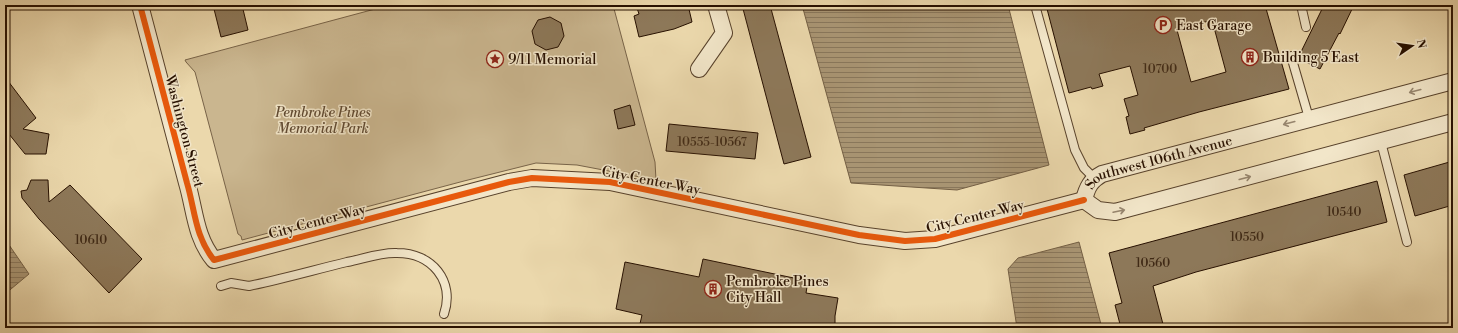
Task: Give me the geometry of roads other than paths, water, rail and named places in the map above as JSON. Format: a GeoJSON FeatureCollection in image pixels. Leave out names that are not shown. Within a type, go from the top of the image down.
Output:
{"type":"FeatureCollection","features":[{"type":"Feature","properties":{"kind":"street","name":"Washington Street"},"geometry":{"type":"LineString","coordinates":[[140,5],[189,188],[200,238],[206,250],[214,260]]}},
{"type":"Feature","properties":{"kind":"street"},"geometry":{"type":"LineString","coordinates":[[700,69],[724,33],[716,5]]}},
{"type":"Feature","properties":{"kind":"street","name":"Southwest 106th Avenue"},"geometry":{"type":"LineString","coordinates":[[1453,81],[1102,174],[1090,182],[1084,200],[1098,210],[1115,212],[1453,122]]}},
{"type":"Feature","properties":{"kind":"street","name":"City Center Way"},"geometry":{"type":"LineString","coordinates":[[214,260],[509,182],[526,179],[610,182],[859,235],[905,241],[920,241],[942,238],[1084,200]]}},
{"type":"Feature","properties":{"kind":"lane"},"geometry":{"type":"LineString","coordinates":[[1036,5],[1075,150],[1084,168],[1094,178]]}},
{"type":"Feature","properties":{"kind":"lane"},"geometry":{"type":"LineString","coordinates":[[1301,5],[1306,27]]}},
{"type":"Feature","properties":{"kind":"lane"},"geometry":{"type":"LineString","coordinates":[[1291,56],[1309,118]]}},
{"type":"Feature","properties":{"kind":"lane"},"geometry":{"type":"LineString","coordinates":[[1381,142],[1407,242]]}},
{"type":"Feature","properties":{"kind":"lane"},"geometry":{"type":"LineString","coordinates":[[220,286],[230,283],[249,286],[369,257],[400,252],[420,258],[431,264],[439,272],[446,288],[447,304],[444,314]]}},
{"type":"Feature","properties":{"kind":"place","name":"East Garage"},"geometry":{"type":"Point","coordinates":[1163,25]}},
{"type":"Feature","properties":{"kind":"place","name":"Building 5 East"},"geometry":{"type":"Point","coordinates":[1250,57]}},
{"type":"Feature","properties":{"kind":"place","name":"9/11 Memorial"},"geometry":{"type":"Point","coordinates":[495,59]}},
{"type":"Feature","properties":{"kind":"place","name":"Pembroke Pines City Hall"},"geometry":{"type":"Point","coordinates":[713,289]}},
{"type":"Feature","properties":{"kind":"park label","name":"Pembroke Pines Memorial Park"},"geometry":{"type":"Point","coordinates":[323,120]}}]}
